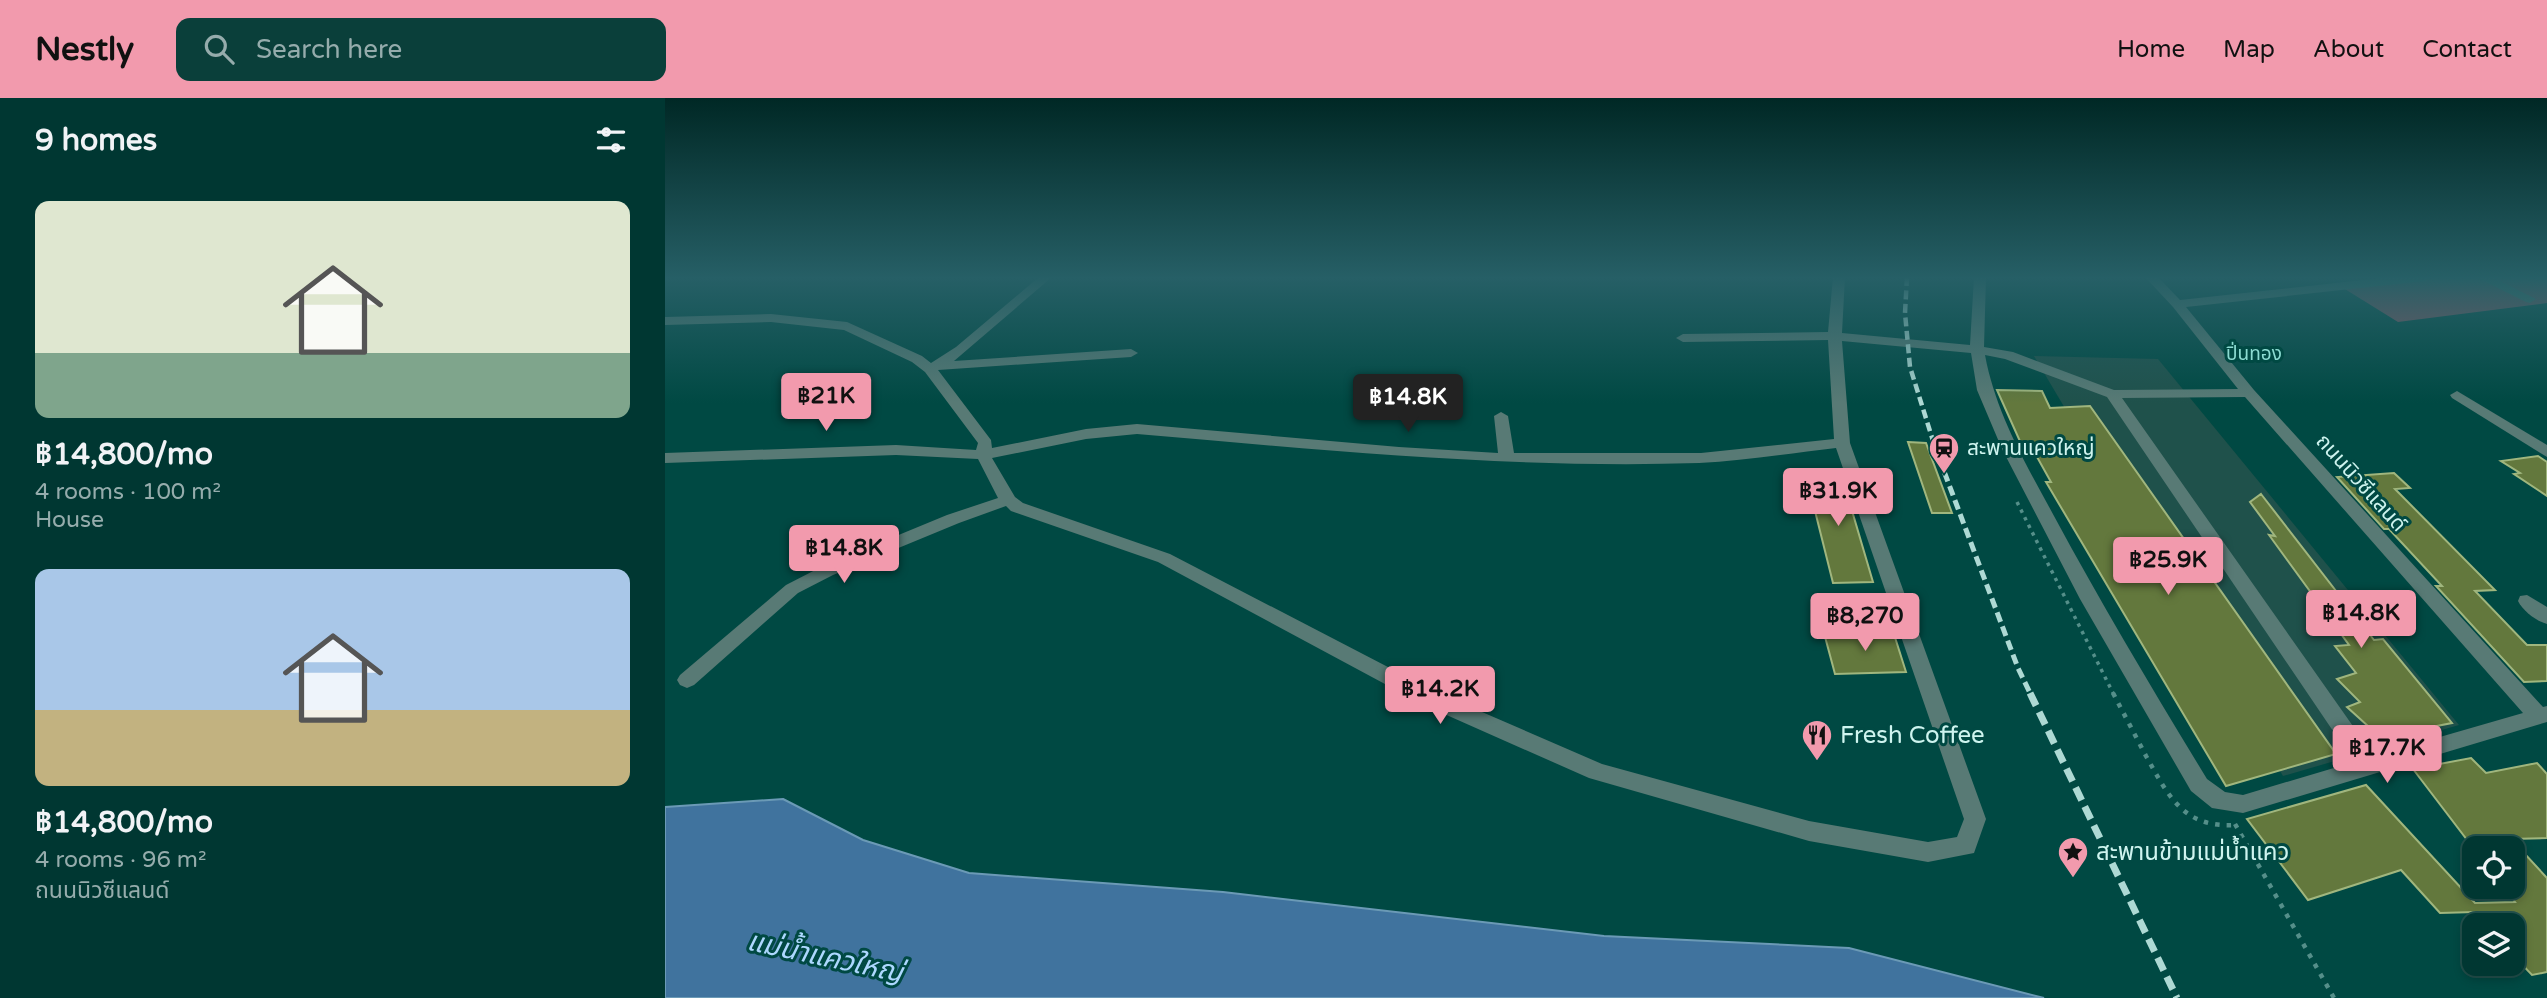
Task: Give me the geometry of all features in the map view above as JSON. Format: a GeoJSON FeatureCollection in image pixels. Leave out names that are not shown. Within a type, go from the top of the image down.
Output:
{"type":"FeatureCollection","features":[{"type":"Feature","properties":{"kind":"street"},"geometry":{"type":"LineString","coordinates":[[665,321],[736,319]]}},
{"type":"Feature","properties":{"kind":"street"},"geometry":{"type":"LineString","coordinates":[[780,319],[847,326],[932,367],[985,443],[983,454],[1007,500],[1017,506],[1164,558],[1431,699],[1597,772],[1809,831],[1928,852],[1966,846],[1975,819],[1842,443],[1835,319]]}},
{"type":"Feature","properties":{"kind":"street"},"geometry":{"type":"LineString","coordinates":[[932,367],[961,350],[997,319]]}},
{"type":"Feature","properties":{"kind":"street"},"geometry":{"type":"LineString","coordinates":[[1978,319],[1977,350],[1984,390],[2010,449],[2089,599],[2199,785],[2220,802],[2243,804],[2543,715]]}},
{"type":"Feature","properties":{"kind":"street","name":"ถนนนิวซีแลนด์"},"geometry":{"type":"LineString","coordinates":[[2190,319],[2249,393],[2543,715]]}},
{"type":"Feature","properties":{"kind":"street"},"geometry":{"type":"LineString","coordinates":[[1683,338],[1836,336],[2008,355],[2112,394],[2249,393]]}},
{"type":"Feature","properties":{"kind":"street"},"geometry":{"type":"LineString","coordinates":[[932,367],[1131,353]]}},
{"type":"Feature","properties":{"kind":"street"},"geometry":{"type":"LineString","coordinates":[[2112,394],[2370,768]]}},
{"type":"Feature","properties":{"kind":"street"},"geometry":{"type":"LineString","coordinates":[[2457,395],[2547,452]]}},
{"type":"Feature","properties":{"kind":"street"},"geometry":{"type":"LineString","coordinates":[[1501,416],[1507,458]]}},
{"type":"Feature","properties":{"kind":"street"},"geometry":{"type":"LineString","coordinates":[[665,458],[896,450],[983,454],[1086,434],[1136,429],[1399,452],[1507,458],[1701,457],[1842,443]]}},
{"type":"Feature","properties":{"kind":"street"},"geometry":{"type":"LineString","coordinates":[[687,680],[792,589],[890,545],[1007,500]]}},
{"type":"Feature","properties":{"kind":"street"},"geometry":{"type":"LineString","coordinates":[[2527,601],[2547,617]]}},
{"type":"Feature","properties":{"kind":"path"},"geometry":{"type":"LineString","coordinates":[[2234,825],[2243,804]]}},
{"type":"Feature","properties":{"kind":"path"},"geometry":{"type":"LineString","coordinates":[[2224,826],[2234,825]]}},
{"type":"Feature","properties":{"kind":"path"},"geometry":{"type":"LineString","coordinates":[[2234,825],[2334,998]]}},
{"type":"Feature","properties":{"kind":"shaded area"},"geometry":{"type":"Polygon","coordinates":[[[2393,319],[2422,319],[2398,322],[2393,319]]]}},
{"type":"Feature","properties":{"kind":"shaded area"},"geometry":{"type":"Polygon","coordinates":[[[2034,356],[2158,359],[2459,725],[2283,776],[2034,356]]]}},
{"type":"Feature","properties":{"kind":"water","name":"แม่น้ำแควใหญ่"},"geometry":{"type":"Polygon","coordinates":[[[783,799],[863,840],[969,873],[1223,892],[1604,936],[1849,948],[2044,998],[665,998],[665,807],[783,799]]]}},
{"type":"Feature","properties":{"kind":"building"},"geometry":{"type":"Polygon","coordinates":[[[1997,390],[2042,391],[2050,408],[2090,406],[2336,754],[2226,786],[2046,482],[2051,482],[2032,448],[2023,448],[1997,390]]]}},
{"type":"Feature","properties":{"kind":"building"},"geometry":{"type":"Polygon","coordinates":[[[1908,442],[1926,443],[1952,513],[1932,513],[1908,442]]]}},
{"type":"Feature","properties":{"kind":"building"},"geometry":{"type":"Polygon","coordinates":[[[2538,456],[2547,462],[2547,496],[2514,474],[2520,473],[2501,461],[2538,456]]]}},
{"type":"Feature","properties":{"kind":"building"},"geometry":{"type":"Polygon","coordinates":[[[1840,470],[1873,582],[1833,583],[1805,471],[1840,470]]]}},
{"type":"Feature","properties":{"kind":"building"},"geometry":{"type":"Polygon","coordinates":[[[2394,473],[2410,488],[2395,489],[2495,590],[2475,591],[2527,645],[2547,645],[2547,681],[2524,682],[2436,586],[2442,586],[2389,529],[2384,529],[2337,477],[2394,473]]]}},
{"type":"Feature","properties":{"kind":"building"},"geometry":{"type":"Polygon","coordinates":[[[2261,494],[2374,640],[2383,639],[2452,723],[2380,737],[2347,707],[2360,702],[2337,679],[2356,673],[2335,646],[2349,645],[2269,535],[2275,536],[2250,502],[2261,494]]]}},
{"type":"Feature","properties":{"kind":"building"},"geometry":{"type":"Polygon","coordinates":[[[1893,631],[1906,672],[1835,674],[1824,633],[1893,631]]]}},
{"type":"Feature","properties":{"kind":"building"},"geometry":{"type":"Polygon","coordinates":[[[2471,758],[2486,773],[2537,763],[2547,774],[2547,838],[2464,836],[2413,769],[2471,758]]]}},
{"type":"Feature","properties":{"kind":"building"},"geometry":{"type":"Polygon","coordinates":[[[2366,785],[2462,889],[2462,899],[2471,899],[2475,903],[2515,902],[2513,899],[2525,899],[2525,854],[2547,878],[2547,972],[2532,975],[2525,968],[2525,913],[2440,913],[2401,870],[2308,900],[2247,819],[2366,785]]]}},
{"type":"Feature","properties":{"kind":"railway"},"geometry":{"type":"LineString","coordinates":[[1906,319],[1910,367],[1939,460]]}},
{"type":"Feature","properties":{"kind":"railway"},"geometry":{"type":"LineString","coordinates":[[1939,458],[2018,668],[2031,695]]}},
{"type":"Feature","properties":{"kind":"railway"},"geometry":{"type":"LineString","coordinates":[[2030,693],[2177,998]]}},
{"type":"Feature","properties":{"kind":"place","name":"สะพานแควใหญ่"},"geometry":{"type":"Point","coordinates":[1944,475]}},
{"type":"Feature","properties":{"kind":"place","name":"Fresh Coffee"},"geometry":{"type":"Point","coordinates":[1817,762]}},
{"type":"Feature","properties":{"kind":"place","name":"สะพานข้ามแม่น้ำแคว"},"geometry":{"type":"Point","coordinates":[2073,879]}},
{"type":"Feature","properties":{"kind":"district","name":"ปิ่นทอง"},"geometry":{"type":"Point","coordinates":[2254,354]}}]}
